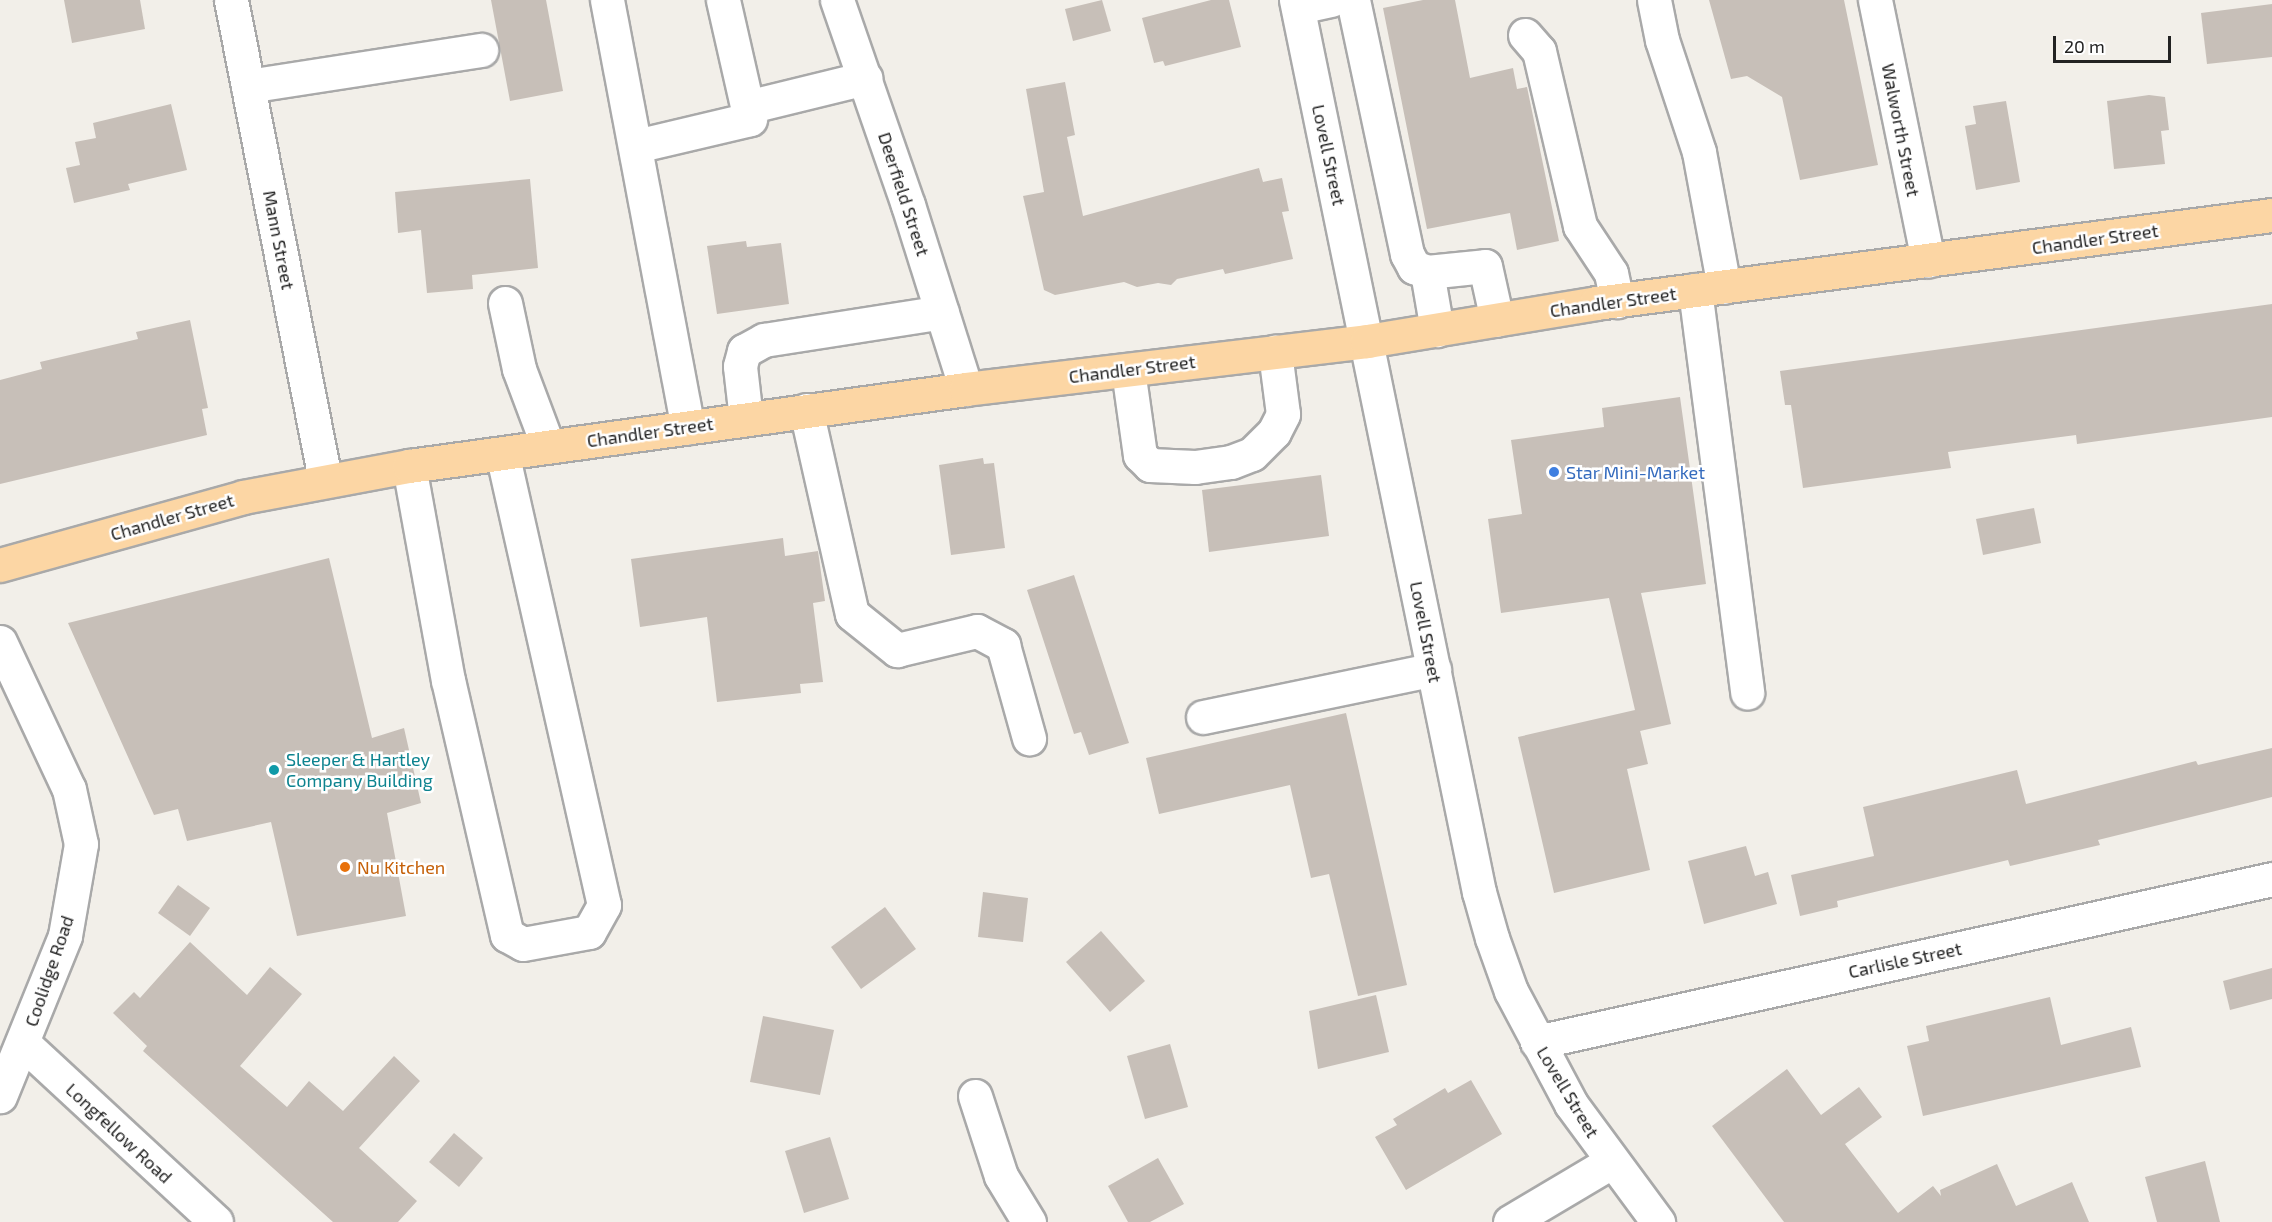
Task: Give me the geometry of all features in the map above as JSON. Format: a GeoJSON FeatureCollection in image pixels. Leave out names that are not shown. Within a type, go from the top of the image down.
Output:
{"type":"FeatureCollection","features":[{"type":"Feature","properties":{"kind":"main road","name":"Chandler Street"},"geometry":{"type":"LineString","coordinates":[[0,565],[243,497],[410,466],[966,389],[1367,341],[1710,288],[2272,215]]}},
{"type":"Feature","properties":{"kind":"street","name":"Mann Street"},"geometry":{"type":"LineString","coordinates":[[231,0],[325,481]]}},
{"type":"Feature","properties":{"kind":"street"},"geometry":{"type":"LineString","coordinates":[[607,0],[688,427]]}},
{"type":"Feature","properties":{"kind":"street"},"geometry":{"type":"LineString","coordinates":[[636,146],[750,119],[723,0]]}},
{"type":"Feature","properties":{"kind":"street","name":"Deerfield Street"},"geometry":{"type":"LineString","coordinates":[[837,0],[865,78],[966,389]]}},
{"type":"Feature","properties":{"kind":"street"},"geometry":{"type":"LineString","coordinates":[[1297,3],[1331,0]]}},
{"type":"Feature","properties":{"kind":"street"},"geometry":{"type":"LineString","coordinates":[[1353,0],[1407,254],[1414,267],[1427,272],[1485,267],[1497,320]]}},
{"type":"Feature","properties":{"kind":"street"},"geometry":{"type":"LineString","coordinates":[[1654,0],[1662,39],[1699,152],[1747,693]]}},
{"type":"Feature","properties":{"kind":"street","name":"Walworth Street"},"geometry":{"type":"LineString","coordinates":[[1875,0],[1928,261]]}},
{"type":"Feature","properties":{"kind":"street","name":"Lovell Street"},"geometry":{"type":"LineString","coordinates":[[1297,3],[1482,904],[1511,991],[1571,1104],[1611,1162],[1658,1222]]}},
{"type":"Feature","properties":{"kind":"street"},"geometry":{"type":"LineString","coordinates":[[1525,34],[1539,51],[1580,226],[1611,273],[1617,301]]}},
{"type":"Feature","properties":{"kind":"street"},"geometry":{"type":"LineString","coordinates":[[248,86],[481,50]]}},
{"type":"Feature","properties":{"kind":"street"},"geometry":{"type":"LineString","coordinates":[[747,107],[865,78]]}},
{"type":"Feature","properties":{"kind":"street"},"geometry":{"type":"LineString","coordinates":[[1427,272],[1437,330]]}},
{"type":"Feature","properties":{"kind":"street"},"geometry":{"type":"LineString","coordinates":[[505,303],[519,369],[548,446]]}},
{"type":"Feature","properties":{"kind":"street"},"geometry":{"type":"LineString","coordinates":[[746,418],[740,366],[744,351],[764,340],[942,312]]}},
{"type":"Feature","properties":{"kind":"street"},"geometry":{"type":"LineString","coordinates":[[1128,370],[1140,455],[1150,465],[1195,467],[1231,462],[1252,454],[1274,432],[1283,414],[1275,352]]}},
{"type":"Feature","properties":{"kind":"street"},"geometry":{"type":"LineString","coordinates":[[806,410],[852,614],[897,650],[977,631],[1003,645],[1029,738]]}},
{"type":"Feature","properties":{"kind":"street"},"geometry":{"type":"LineString","coordinates":[[410,466],[448,680],[507,935],[523,944],[589,932],[604,905],[502,453]]}},
{"type":"Feature","properties":{"kind":"street","name":"Coolidge Road"},"geometry":{"type":"LineString","coordinates":[[0,642],[69,789],[81,844],[65,936],[0,1096]]}},
{"type":"Feature","properties":{"kind":"street"},"geometry":{"type":"LineString","coordinates":[[1203,717],[1434,669]]}},
{"type":"Feature","properties":{"kind":"street","name":"Carlisle Street"},"geometry":{"type":"LineString","coordinates":[[1538,1042],[2272,879]]}},
{"type":"Feature","properties":{"kind":"street","name":"Longfellow Road"},"geometry":{"type":"LineString","coordinates":[[23,1043],[216,1222]]}},
{"type":"Feature","properties":{"kind":"street"},"geometry":{"type":"LineString","coordinates":[[975,1096],[1001,1176],[1029,1222]]}},
{"type":"Feature","properties":{"kind":"street"},"geometry":{"type":"LineString","coordinates":[[1510,1222],[1611,1162]]}},
{"type":"Feature","properties":{"kind":"building"},"geometry":{"type":"Polygon","coordinates":[[[64,0],[140,0],[145,29],[72,43],[64,0]]]}},
{"type":"Feature","properties":{"kind":"building"},"geometry":{"type":"Polygon","coordinates":[[[491,0],[546,0],[563,91],[510,101],[491,0]]]}},
{"type":"Feature","properties":{"kind":"building"},"geometry":{"type":"Polygon","coordinates":[[[1102,0],[1111,31],[1073,41],[1065,9],[1102,0]]]}},
{"type":"Feature","properties":{"kind":"building"},"geometry":{"type":"Polygon","coordinates":[[[1211,0],[1229,0],[1241,47],[1165,66],[1163,61],[1154,63],[1142,18],[1211,0]]]}},
{"type":"Feature","properties":{"kind":"building"},"geometry":{"type":"Polygon","coordinates":[[[1423,0],[1455,0],[1470,78],[1513,68],[1517,89],[1527,87],[1559,241],[1517,250],[1510,213],[1427,229],[1383,8],[1423,0]]]}},
{"type":"Feature","properties":{"kind":"building"},"geometry":{"type":"Polygon","coordinates":[[[1709,0],[1844,0],[1878,165],[1800,180],[1782,97],[1747,76],[1731,79],[1709,0]]]}},
{"type":"Feature","properties":{"kind":"building"},"geometry":{"type":"Polygon","coordinates":[[[2272,4],[2272,57],[2207,64],[2201,13],[2272,4]]]}},
{"type":"Feature","properties":{"kind":"building"},"geometry":{"type":"Polygon","coordinates":[[[1065,82],[1075,135],[1067,137],[1083,216],[1259,168],[1263,182],[1282,178],[1289,211],[1282,212],[1293,259],[1225,274],[1223,269],[1177,279],[1171,285],[1158,283],[1137,287],[1124,282],[1055,295],[1044,290],[1023,196],[1044,192],[1026,89],[1065,82]]]}},
{"type":"Feature","properties":{"kind":"building"},"geometry":{"type":"Polygon","coordinates":[[[2149,95],[2165,97],[2169,130],[2161,131],[2165,164],[2114,169],[2107,101],[2149,95]]]}},
{"type":"Feature","properties":{"kind":"building"},"geometry":{"type":"Polygon","coordinates":[[[2006,101],[2020,182],[1976,190],[1965,126],[1976,124],[1973,106],[2006,101]]]}},
{"type":"Feature","properties":{"kind":"building"},"geometry":{"type":"Polygon","coordinates":[[[171,104],[187,170],[128,184],[130,190],[74,203],[66,168],[80,165],[75,142],[96,138],[93,123],[171,104]]]}},
{"type":"Feature","properties":{"kind":"building"},"geometry":{"type":"Polygon","coordinates":[[[530,179],[538,268],[472,275],[473,289],[427,293],[421,230],[398,233],[395,192],[530,179]]]}},
{"type":"Feature","properties":{"kind":"building"},"geometry":{"type":"Polygon","coordinates":[[[746,241],[747,247],[781,243],[789,304],[717,314],[707,246],[746,241]]]}},
{"type":"Feature","properties":{"kind":"building"},"geometry":{"type":"Polygon","coordinates":[[[2272,304],[2272,417],[2077,444],[2076,435],[1948,452],[1951,468],[1803,488],[1791,405],[1785,405],[1780,371],[2272,304]]]}},
{"type":"Feature","properties":{"kind":"building"},"geometry":{"type":"Polygon","coordinates":[[[190,320],[208,408],[202,409],[207,435],[0,484],[0,380],[42,369],[40,362],[138,339],[136,332],[190,320]]]}},
{"type":"Feature","properties":{"kind":"building"},"geometry":{"type":"Polygon","coordinates":[[[1680,397],[1706,584],[1641,593],[1671,724],[1640,731],[1648,764],[1627,769],[1650,870],[1554,893],[1518,737],[1635,710],[1609,598],[1501,613],[1488,519],[1522,514],[1511,440],[1604,427],[1602,408],[1680,397]]]}},
{"type":"Feature","properties":{"kind":"building"},"geometry":{"type":"Polygon","coordinates":[[[983,458],[984,464],[994,463],[1005,548],[951,555],[939,465],[983,458]]]}},
{"type":"Feature","properties":{"kind":"building"},"geometry":{"type":"Polygon","coordinates":[[[1321,475],[1329,536],[1209,552],[1202,490],[1321,475]]]}},
{"type":"Feature","properties":{"kind":"building"},"geometry":{"type":"Polygon","coordinates":[[[2034,508],[2041,543],[1983,555],[1976,519],[2034,508]]]}},
{"type":"Feature","properties":{"kind":"building"},"geometry":{"type":"Polygon","coordinates":[[[783,538],[785,556],[818,551],[825,601],[813,603],[823,682],[800,684],[801,693],[717,702],[707,617],[640,627],[631,559],[783,538]]]}},
{"type":"Feature","properties":{"kind":"building","name":"Sleeper & Hartley Company Building"},"geometry":{"type":"Polygon","coordinates":[[[329,558],[372,738],[404,728],[421,803],[387,813],[406,916],[297,936],[271,822],[187,841],[178,809],[154,815],[68,623],[329,558]]]}},
{"type":"Feature","properties":{"kind":"building"},"geometry":{"type":"Polygon","coordinates":[[[1074,575],[1129,743],[1089,755],[1081,732],[1074,734],[1027,590],[1074,575]]]}},
{"type":"Feature","properties":{"kind":"building"},"geometry":{"type":"Polygon","coordinates":[[[1346,713],[1407,985],[1358,996],[1329,874],[1311,878],[1290,785],[1159,814],[1146,758],[1346,713]]]}},
{"type":"Feature","properties":{"kind":"building"},"geometry":{"type":"Polygon","coordinates":[[[2272,748],[2272,797],[2098,840],[2100,845],[2010,866],[2008,860],[1837,901],[1838,907],[1800,916],[1791,875],[1874,856],[1863,807],[2017,770],[2026,804],[2196,761],[2198,765],[2272,748]]]}},
{"type":"Feature","properties":{"kind":"building"},"geometry":{"type":"Polygon","coordinates":[[[1746,846],[1755,876],[1768,872],[1777,904],[1704,924],[1688,861],[1746,846]]]}},
{"type":"Feature","properties":{"kind":"building"},"geometry":{"type":"Polygon","coordinates":[[[178,885],[210,908],[190,936],[158,913],[178,885]]]}},
{"type":"Feature","properties":{"kind":"building"},"geometry":{"type":"Polygon","coordinates":[[[983,892],[1028,898],[1023,942],[978,937],[983,892]]]}},
{"type":"Feature","properties":{"kind":"building"},"geometry":{"type":"Polygon","coordinates":[[[885,907],[916,949],[861,989],[831,947],[885,907]]]}},
{"type":"Feature","properties":{"kind":"building"},"geometry":{"type":"Polygon","coordinates":[[[1101,931],[1145,981],[1110,1012],[1066,962],[1101,931]]]}},
{"type":"Feature","properties":{"kind":"building"},"geometry":{"type":"Polygon","coordinates":[[[190,942],[247,995],[270,967],[302,994],[240,1066],[287,1107],[309,1081],[343,1111],[394,1056],[420,1081],[359,1148],[417,1201],[398,1222],[333,1222],[143,1051],[147,1046],[113,1013],[134,992],[140,998],[190,942]]]}},
{"type":"Feature","properties":{"kind":"building"},"geometry":{"type":"Polygon","coordinates":[[[2272,968],[2272,999],[2230,1010],[2223,981],[2272,968]]]}},
{"type":"Feature","properties":{"kind":"building"},"geometry":{"type":"Polygon","coordinates":[[[1376,995],[1389,1052],[1318,1069],[1309,1011],[1376,995]]]}},
{"type":"Feature","properties":{"kind":"building"},"geometry":{"type":"Polygon","coordinates":[[[2050,997],[2061,1045],[2131,1027],[2141,1067],[1923,1116],[1907,1046],[1929,1041],[1926,1026],[2050,997]]]}},
{"type":"Feature","properties":{"kind":"building"},"geometry":{"type":"Polygon","coordinates":[[[763,1016],[834,1030],[820,1095],[750,1082],[763,1016]]]}},
{"type":"Feature","properties":{"kind":"building"},"geometry":{"type":"Polygon","coordinates":[[[1170,1044],[1188,1107],[1145,1119],[1127,1056],[1170,1044]]]}},
{"type":"Feature","properties":{"kind":"building"},"geometry":{"type":"Polygon","coordinates":[[[1787,1069],[1821,1115],[1859,1087],[1882,1117],[1845,1144],[1898,1213],[1933,1186],[1941,1196],[1940,1190],[1997,1164],[2016,1206],[2072,1182],[2089,1222],[1784,1222],[1712,1126],[1787,1069]]]}},
{"type":"Feature","properties":{"kind":"building"},"geometry":{"type":"Polygon","coordinates":[[[1471,1080],[1502,1134],[1406,1190],[1375,1137],[1397,1125],[1393,1119],[1445,1088],[1448,1093],[1471,1080]]]}},
{"type":"Feature","properties":{"kind":"building"},"geometry":{"type":"Polygon","coordinates":[[[454,1133],[483,1158],[459,1187],[429,1162],[454,1133]]]}},
{"type":"Feature","properties":{"kind":"building"},"geometry":{"type":"Polygon","coordinates":[[[830,1137],[849,1199],[804,1213],[785,1151],[830,1137]]]}},
{"type":"Feature","properties":{"kind":"building"},"geometry":{"type":"Polygon","coordinates":[[[1158,1158],[1184,1204],[1150,1222],[1128,1222],[1108,1186],[1158,1158]]]}},
{"type":"Feature","properties":{"kind":"building"},"geometry":{"type":"Polygon","coordinates":[[[2205,1161],[2220,1222],[2157,1222],[2145,1177],[2205,1161]]]}},
{"type":"Feature","properties":{"kind":"place","name":"Star Mini-Market"},"geometry":{"type":"Point","coordinates":[1554,472]}},
{"type":"Feature","properties":{"kind":"place","name":"Sleeper & Hartley Company Building"},"geometry":{"type":"Point","coordinates":[274,770]}},
{"type":"Feature","properties":{"kind":"place","name":"Nu Kitchen"},"geometry":{"type":"Point","coordinates":[345,867]}}]}
